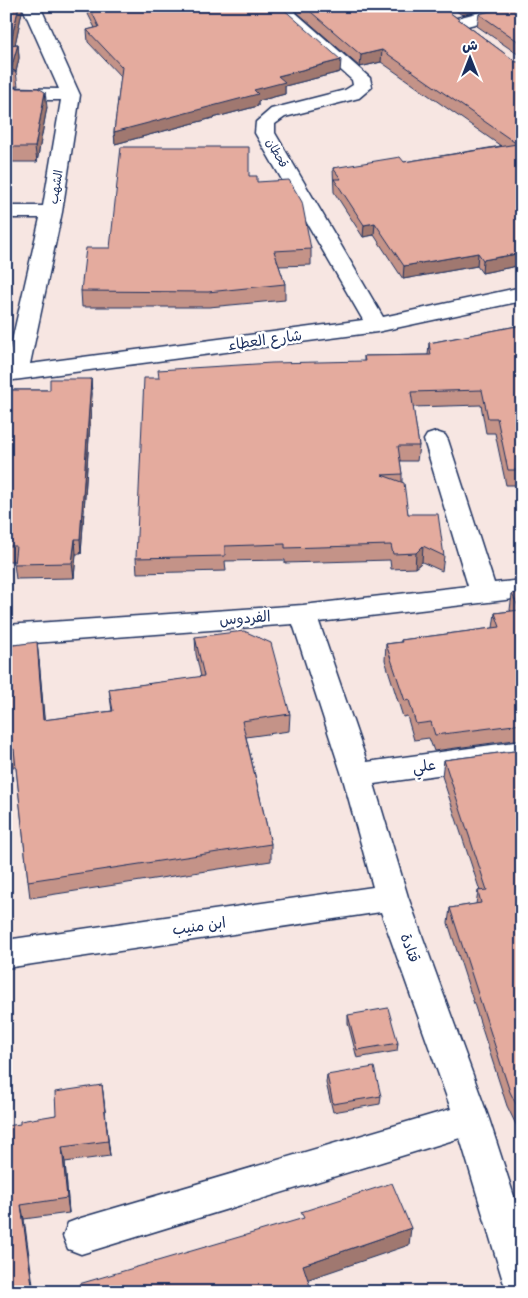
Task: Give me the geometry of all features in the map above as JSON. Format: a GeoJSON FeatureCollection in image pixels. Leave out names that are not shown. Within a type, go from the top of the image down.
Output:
{"type":"FeatureCollection","features":[{"type":"Feature","properties":{"kind":"street"},"geometry":{"type":"LineString","coordinates":[[6,94],[71,94],[31,6]]}},
{"type":"Feature","properties":{"kind":"street","name":"قحطان"},"geometry":{"type":"LineString","coordinates":[[277,6],[361,78],[363,87],[352,94],[278,113],[266,122],[265,133],[377,325]]}},
{"type":"Feature","properties":{"kind":"street"},"geometry":{"type":"LineString","coordinates":[[459,23],[522,7]]}},
{"type":"Feature","properties":{"kind":"street"},"geometry":{"type":"LineString","coordinates":[[443,12],[474,34]]}},
{"type":"Feature","properties":{"kind":"street","name":"الشهب"},"geometry":{"type":"LineString","coordinates":[[12,373],[52,212],[71,94]]}},
{"type":"Feature","properties":{"kind":"street"},"geometry":{"type":"LineString","coordinates":[[6,212],[52,212]]}},
{"type":"Feature","properties":{"kind":"street","name":"شارع العطاء"},"geometry":{"type":"LineString","coordinates":[[12,373],[377,325],[522,294]]}},
{"type":"Feature","properties":{"kind":"street"},"geometry":{"type":"LineString","coordinates":[[436,440],[484,594]]}},
{"type":"Feature","properties":{"kind":"street","name":"الفردوس"},"geometry":{"type":"LineString","coordinates":[[6,635],[303,614],[522,589]]}},
{"type":"Feature","properties":{"kind":"street","name":"قتادة"},"geometry":{"type":"LineString","coordinates":[[303,614],[357,776],[392,897],[472,1120],[522,1280]]}},
{"type":"Feature","properties":{"kind":"street","name":"علي"},"geometry":{"type":"LineString","coordinates":[[357,776],[522,752]]}},
{"type":"Feature","properties":{"kind":"street","name":"ابن منيب"},"geometry":{"type":"LineString","coordinates":[[6,954],[392,897]]}},
{"type":"Feature","properties":{"kind":"street"},"geometry":{"type":"LineString","coordinates":[[81,1236],[472,1120]]}},
{"type":"Feature","properties":{"kind":"building"},"geometry":{"type":"Polygon","coordinates":[[[6,6],[19,6],[10,45],[18,44],[11,69],[16,72],[6,72],[6,6]]]}},
{"type":"Feature","properties":{"kind":"building"},"geometry":{"type":"Polygon","coordinates":[[[89,6],[280,6],[341,60],[278,76],[285,82],[254,90],[258,94],[114,132],[122,67],[87,30],[99,27],[89,6]]]}},
{"type":"Feature","properties":{"kind":"building"},"geometry":{"type":"Polygon","coordinates":[[[304,6],[441,6],[516,62],[522,62],[522,253],[483,260],[478,253],[404,266],[375,223],[364,225],[334,179],[341,179],[333,168],[400,157],[404,162],[517,144],[382,50],[361,55],[304,6]]]}},
{"type":"Feature","properties":{"kind":"building"},"geometry":{"type":"Polygon","coordinates":[[[509,6],[522,6],[522,44],[479,14],[509,6]]]}},
{"type":"Feature","properties":{"kind":"building"},"geometry":{"type":"Polygon","coordinates":[[[6,88],[38,88],[45,92],[35,147],[6,147],[6,88]]]}},
{"type":"Feature","properties":{"kind":"building"},"geometry":{"type":"Polygon","coordinates":[[[121,147],[249,147],[249,176],[257,176],[257,182],[289,180],[302,202],[311,249],[274,251],[285,284],[208,292],[81,291],[86,248],[110,248],[121,147]]]}},
{"type":"Feature","properties":{"kind":"building"},"geometry":{"type":"Polygon","coordinates":[[[522,325],[522,470],[508,470],[497,418],[488,418],[482,390],[411,392],[419,446],[398,446],[402,474],[382,475],[404,483],[408,514],[438,514],[444,556],[423,546],[416,553],[393,554],[391,545],[285,548],[285,544],[225,546],[225,556],[136,558],[144,378],[159,378],[158,370],[272,363],[365,361],[364,356],[431,355],[429,343],[522,325]]]}},
{"type":"Feature","properties":{"kind":"building"},"geometry":{"type":"Polygon","coordinates":[[[50,379],[91,379],[80,539],[75,539],[72,563],[14,564],[16,546],[6,546],[6,390],[50,390],[50,379]]]}},
{"type":"Feature","properties":{"kind":"building"},"geometry":{"type":"Polygon","coordinates":[[[522,592],[522,724],[435,735],[431,722],[416,724],[409,700],[405,701],[386,644],[402,642],[401,640],[500,627],[495,613],[520,610],[512,594],[522,592]]]}},
{"type":"Feature","properties":{"kind":"building"},"geometry":{"type":"Polygon","coordinates":[[[244,631],[271,643],[290,714],[242,721],[271,844],[28,881],[14,749],[10,750],[6,694],[6,646],[37,642],[43,720],[113,711],[109,689],[204,676],[195,637],[244,631]]]}},
{"type":"Feature","properties":{"kind":"building"},"geometry":{"type":"Polygon","coordinates":[[[522,750],[522,1116],[510,1092],[450,908],[481,903],[478,891],[487,890],[444,760],[522,750]]]}},
{"type":"Feature","properties":{"kind":"building"},"geometry":{"type":"Polygon","coordinates":[[[388,1008],[398,1043],[357,1050],[348,1015],[388,1008]]]}},
{"type":"Feature","properties":{"kind":"building"},"geometry":{"type":"Polygon","coordinates":[[[374,1067],[381,1096],[333,1104],[327,1075],[374,1067]]]}},
{"type":"Feature","properties":{"kind":"building"},"geometry":{"type":"Polygon","coordinates":[[[102,1085],[108,1141],[62,1147],[67,1198],[21,1205],[33,1292],[6,1292],[6,1126],[20,1124],[20,1121],[56,1115],[55,1092],[102,1085]]]}},
{"type":"Feature","properties":{"kind":"building"},"geometry":{"type":"Polygon","coordinates":[[[392,1183],[411,1228],[303,1265],[312,1292],[80,1292],[79,1284],[304,1218],[301,1212],[392,1183]]]}}]}
